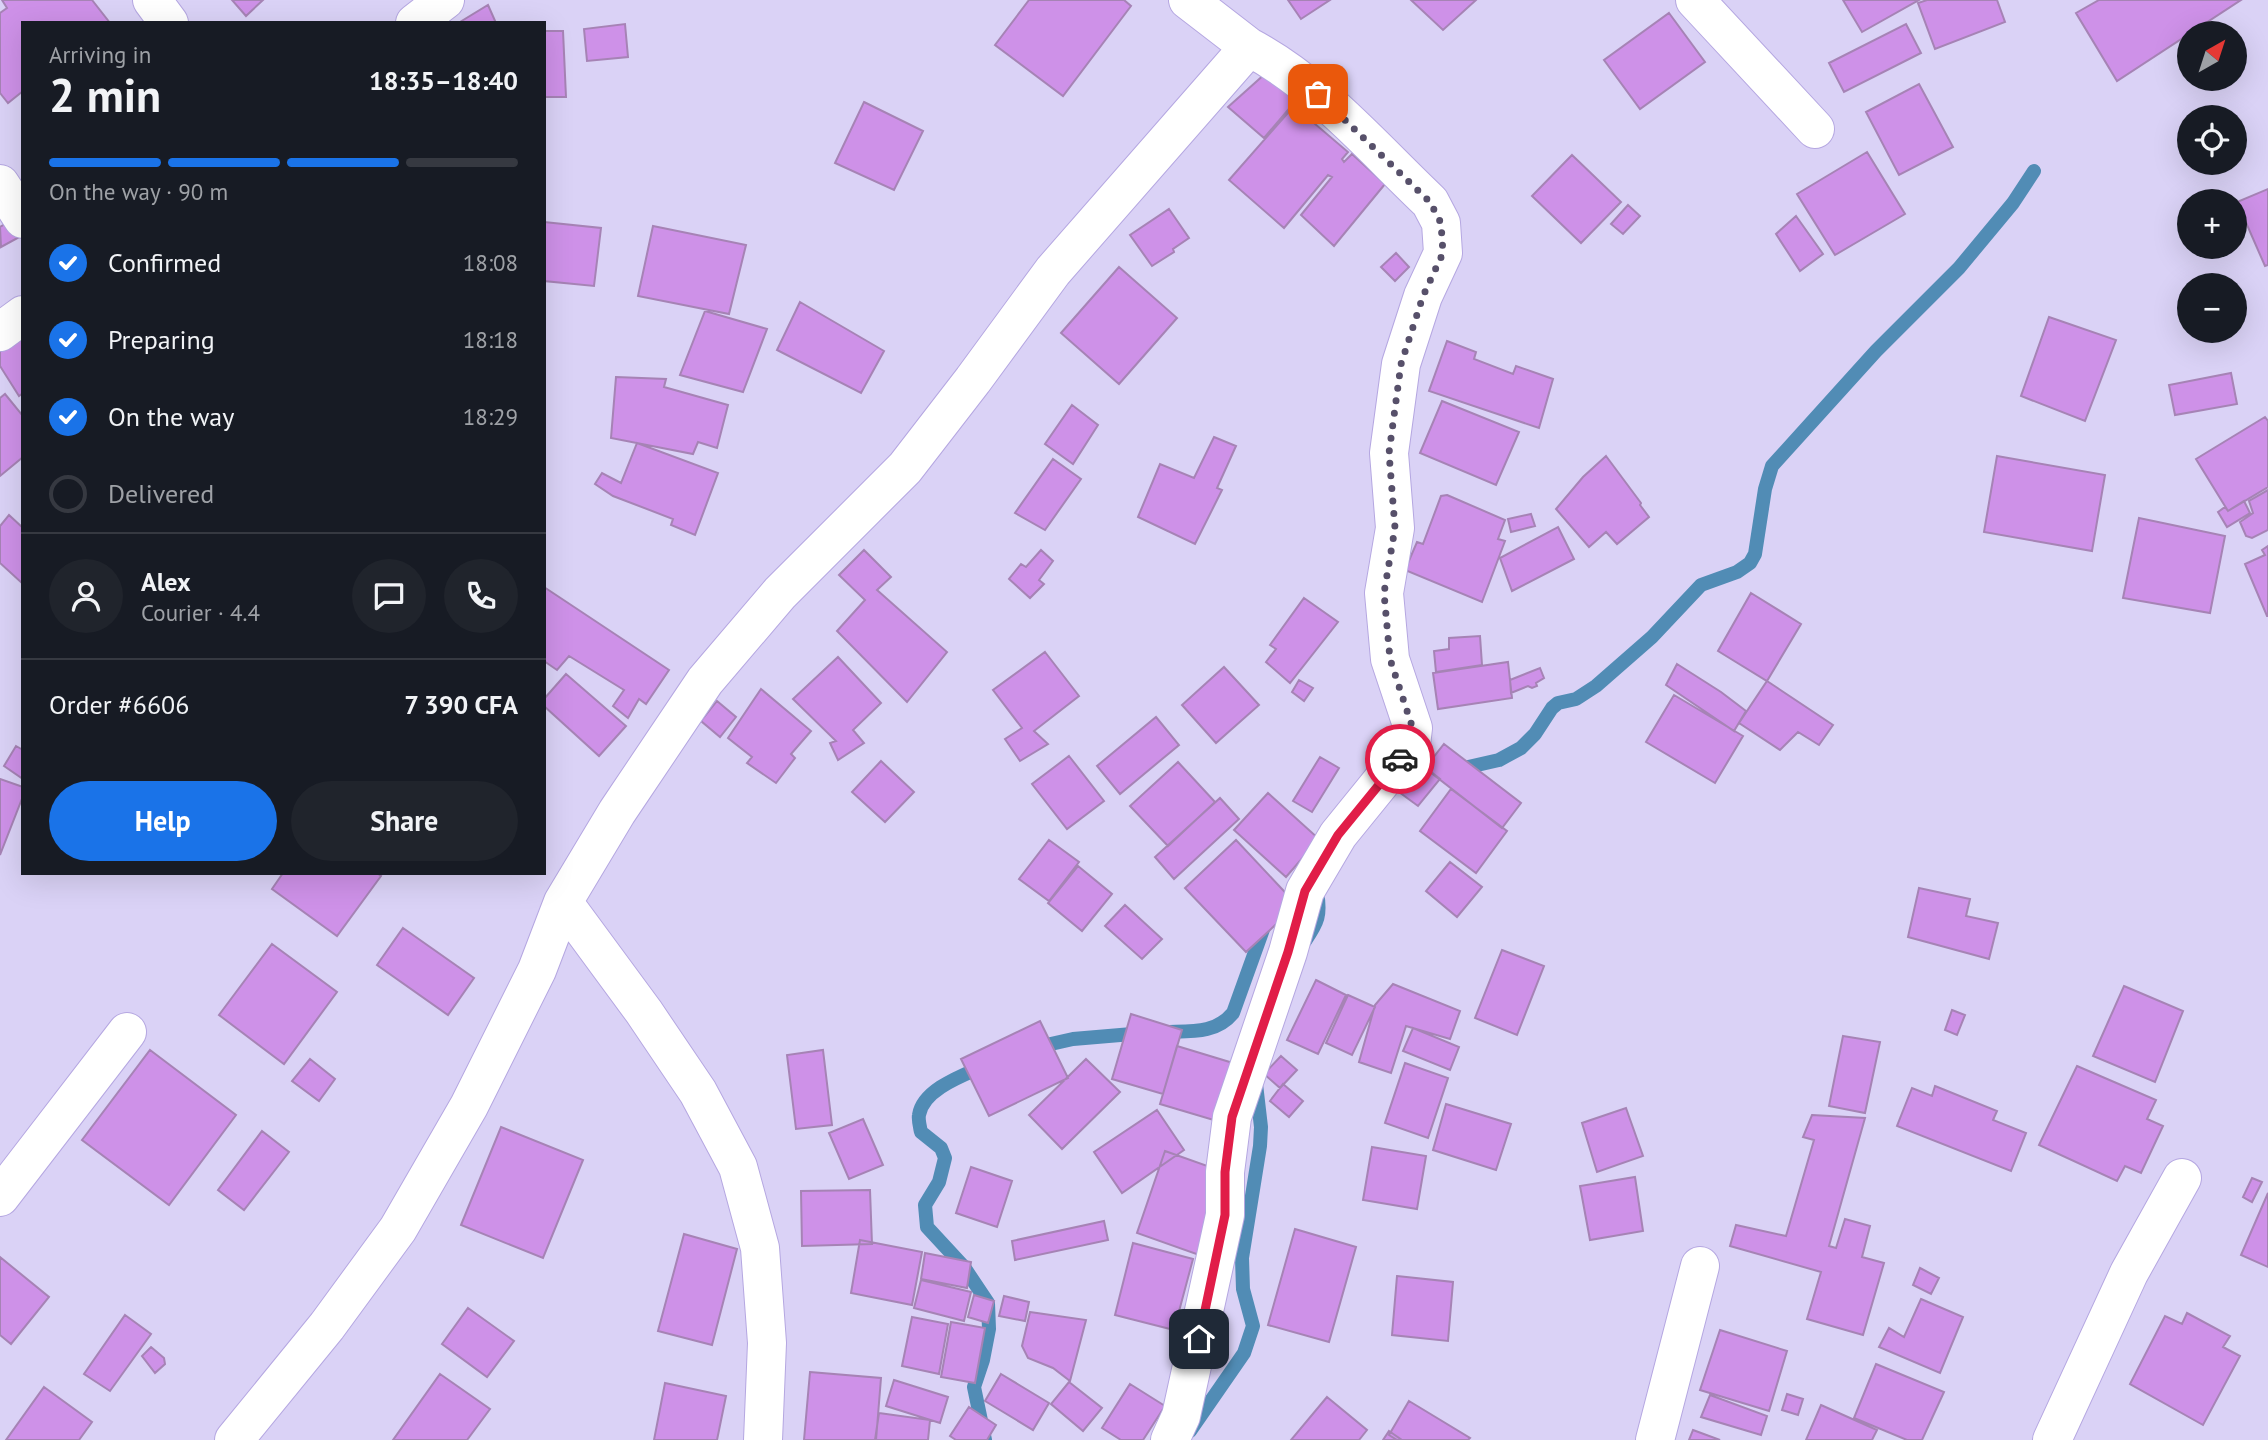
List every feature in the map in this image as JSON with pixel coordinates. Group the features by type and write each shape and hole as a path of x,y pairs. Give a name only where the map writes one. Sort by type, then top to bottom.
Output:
{"street":[{"path":"152,0 168,21"},
{"path":"418,21 445,0"},
{"path":"1170,1440 1181,1416 1225,1215 1225,1172 1232,1117 1288,952 1305,891 1338,835 1411,745 1413,729 1390,659 1384,593 1395,528 1389,453 1401,364 1423,296 1443,253 1441,223 1430,202 1318,94 1279,64 1249,47 1188,0"},
{"path":"1695,0 1815,130"},
{"path":"234,1440 327,1326 398,1229 475,1094 537,970 563,902 617,812 705,681 780,593 905,468 1053,271 1249,47"},
{"path":"0,184 21,216"},
{"path":"0,332 21,316"},
{"path":"563,902 644,1012 698,1092 738,1167 760,1248 767,1343 763,1440"},
{"path":"0,1197 127,1032"},
{"path":"2052,1440 2129,1273 2182,1178"},
{"path":"1655,1440 1700,1266"}],"building":[{"path":"2,0 92,0 108,21 21,21 21,93 8,103 0,93 0,13 7,8"},
{"path":"232,0 263,0 246,16"},
{"path":"1029,0 1124,0 1131,6 1063,96 995,45"},
{"path":"1288,0 1330,0 1301,19"},
{"path":"1411,0 1476,0 1443,30"},
{"path":"1843,0 1919,0 1862,32"},
{"path":"1927,0 1997,0 2005,22 1935,49 1918,3"},
{"path":"2099,0 2241,0 2209,21 2177,21 2177,42 2117,81 2076,13"},
{"path":"488,5 495,21 462,21"},
{"path":"1669,13 1705,62 1640,109 1604,60"},
{"path":"625,24 628,57 587,61 584,29"},
{"path":"1906,24 1921,53 1844,92 1829,63"},
{"path":"546,31 563,31 566,97 546,97"},
{"path":"1266,73 1305,90 1264,138 1228,107"},
{"path":"1919,84 1953,147 1899,175 1866,112"},
{"path":"864,102 923,131 894,190 835,163"},
{"path":"1294,106 1348,152 1342,159 1344,162 1352,154 1385,184 1334,246 1301,215 1332,177 1328,175 1284,228 1229,180"},
{"path":"1867,152 1905,214 1835,255 1797,194"},
{"path":"1572,155 1621,202 1581,243 1532,196"},
{"path":"2268,189 2268,265 2265,266 2247,225 2247,198"},
{"path":"1628,205 1640,216 1623,234 1611,224"},
{"path":"1169,209 1189,238 1173,249 1174,252 1152,266 1130,235"},
{"path":"1796,216 1823,254 1800,271 1776,234"},
{"path":"16,218 21,236 1,247 0,227"},
{"path":"546,222 601,228 594,286 546,281"},
{"path":"653,226 746,245 729,314 638,296"},
{"path":"1396,253 1409,267 1395,281 1381,267"},
{"path":"1119,267 1177,318 1119,384 1061,333"},
{"path":"800,302 884,351 861,393 777,350"},
{"path":"705,311 767,329 743,392 680,375"},
{"path":"2049,317 2116,340 2085,421 2021,396"},
{"path":"21,336 19,396 0,366 0,349"},
{"path":"1447,341 1476,352 1474,359 1513,374 1516,366 1553,379 1539,428 1429,391"},
{"path":"2231,373 2237,404 2175,415 2169,385"},
{"path":"616,377 666,379 664,387 728,405 717,448 698,442 693,454 611,438"},
{"path":"5,394 21,414 21,459 0,476 0,398"},
{"path":"1442,401 1519,432 1496,485 1420,453"},
{"path":"1072,405 1098,425 1073,464 1045,444"},
{"path":"2265,417 2268,421 2268,487 2228,511 2196,459"},
{"path":"1214,437 1236,446 1217,488 1222,490 1195,544 1138,517 1160,464 1194,478"},
{"path":"637,443 718,473 695,535 671,525 673,519 613,496 595,484 602,473 621,483"},
{"path":"1606,456 1649,517 1617,544 1606,532 1589,547 1556,509 1583,477"},
{"path":"1997,456 2105,475 2092,551 1984,532"},
{"path":"1053,459 1081,479 1045,530 1015,513"},
{"path":"2268,490 2268,530 2252,538 2246,536 2240,522 2253,513 2249,501"},
{"path":"1447,495 1505,520 1498,539 1505,541 1482,602 1405,570 1417,542 1423,544 1441,496"},
{"path":"2244,501 2250,513 2227,527 2218,512 2225,507 2228,511"},
{"path":"1531,514 1535,526 1511,532 1508,519"},
{"path":"9,515 21,526 21,582 0,563 0,526"},
{"path":"2139,518 2225,536 2210,613 2123,598"},
{"path":"1558,527 1574,559 1512,591 1500,558"},
{"path":"2268,546 2267,616 2245,564 2265,555 2262,550"},
{"path":"864,550 891,577 877,590 947,652 907,702 837,631 865,600 839,575"},
{"path":"1041,550 1053,561 1039,580 1044,584 1030,598 1009,579 1021,564 1026,567"},
{"path":"546,588 669,670 646,704 639,699 628,718 613,706 624,690 569,656 557,670 546,662"},
{"path":"1751,593 1801,624 1767,681 1718,651"},
{"path":"1304,598 1338,622 1290,683 1266,662 1276,649 1270,645"},
{"path":"1480,636 1482,665 1436,672 1434,651 1449,649 1449,638"},
{"path":"1045,652 1079,696 1034,731 1048,744 1020,761 1005,739 1022,728 993,690"},
{"path":"838,657 881,703 853,730 864,743 838,760 830,743 836,741 793,699"},
{"path":"1508,662 1512,698 1438,709 1433,673"},
{"path":"1677,664 1746,711 1734,731 1666,685"},
{"path":"1224,667 1259,705 1216,743 1182,705"},
{"path":"1540,668 1544,678 1536,683 1537,686 1528,686 1511,693 1510,680"},
{"path":"566,674 626,726 599,756 546,708 546,697"},
{"path":"1299,680 1313,688 1304,701 1292,692"},
{"path":"1767,681 1833,725 1819,745 1798,732 1780,750 1739,723"},
{"path":"761,689 811,731 791,754 795,758 776,783 747,763 752,757 728,738"},
{"path":"1674,695 1743,736 1715,783 1646,742"},
{"path":"717,701 736,717 720,737 701,721"},
{"path":"1156,717 1179,745 1120,794 1097,766"},
{"path":"1444,744 1521,803 1502,828 1425,768"},
{"path":"16,746 21,749 21,778 4,766"},
{"path":"1069,756 1104,801 1067,829 1032,784"},
{"path":"1320,757 1339,768 1312,812 1293,801"},
{"path":"881,761 914,792 885,822 852,792"},
{"path":"1178,762 1215,802 1168,846 1130,806"},
{"path":"1421,764 1440,779 1418,806 1399,792"},
{"path":"0,779 21,786 21,801 0,855"},
{"path":"1451,789 1507,831 1476,873 1420,831"},
{"path":"1268,793 1319,839 1286,877 1234,830"},
{"path":"1220,798 1239,819 1174,879 1155,857"},
{"path":"1049,840 1079,862 1049,901 1019,879"},
{"path":"1236,840 1297,905 1246,952 1185,888"},
{"path":"1450,862 1482,887 1457,917 1426,891"},
{"path":"1078,866 1112,894 1082,931 1048,903"},
{"path":"282,875 381,876 337,936 272,889"},
{"path":"1919,888 1970,899 1966,916 1998,923 1989,959 1908,937"},
{"path":"1125,905 1162,939 1142,959 1105,926"},
{"path":"403,928 474,978 448,1015 377,965"},
{"path":"272,944 337,992 284,1064 219,1015"},
{"path":"1502,950 1544,966 1517,1035 1475,1018"},
{"path":"1316,980 1346,995 1318,1054 1287,1040"},
{"path":"1393,984 1460,1011 1450,1039 1406,1026 1391,1073 1359,1062 1375,1005"},
{"path":"2124,986 2183,1011 2155,1082 2093,1056"},
{"path":"1348,995 1375,1007 1352,1055 1326,1043"},
{"path":"1952,1010 1965,1015 1957,1035 1945,1030"},
{"path":"1131,1014 1182,1030 1163,1094 1112,1079"},
{"path":"1040,1021 1068,1078 989,1116 961,1059"},
{"path":"1413,1028 1459,1047 1450,1070 1403,1051"},
{"path":"1843,1036 1880,1042 1865,1113 1829,1106"},
{"path":"1177,1046 1233,1063 1217,1121 1160,1104"},
{"path":"150,1050 236,1115 169,1205 82,1140"},
{"path":"823,1050 832,1125 796,1129 787,1055"},
{"path":"1281,1056 1297,1070 1280,1088 1264,1074"},
{"path":"310,1059 335,1079 319,1101 292,1081"},
{"path":"1086,1059 1120,1092 1062,1149 1029,1115"},
{"path":"1405,1063 1448,1078 1428,1138 1385,1123"},
{"path":"2077,1066 2156,1100 2147,1119 2163,1126 2141,1173 2125,1166 2117,1181 2039,1145"},
{"path":"1283,1084 1303,1101 1289,1117 1270,1101"},
{"path":"1935,1086 1997,1111 1993,1120 2026,1133 2011,1171 1897,1126 1912,1088 1932,1096"},
{"path":"1446,1104 1511,1124 1496,1170 1433,1150"},
{"path":"1626,1108 1643,1156 1597,1172 1582,1123"},
{"path":"1157,1110 1184,1150 1122,1193 1094,1152"},
{"path":"1812,1115 1865,1118 1829,1246 1836,1248 1845,1219 1870,1226 1862,1257 1884,1263 1863,1335 1807,1319 1821,1272 1730,1246 1736,1225 1786,1236 1814,1140 1803,1137"},
{"path":"863,1119 883,1165 849,1179 829,1133"},
{"path":"501,1127 583,1160 543,1258 461,1225"},
{"path":"262,1131 289,1152 244,1210 218,1190"},
{"path":"1372,1147 1426,1156 1417,1209 1363,1200"},
{"path":"1165,1151 1230,1174 1202,1256 1137,1233"},
{"path":"971,1167 1012,1181 997,1227 956,1213"},
{"path":"1635,1177 1643,1231 1590,1240 1580,1186"},
{"path":"2252,1178 2262,1182 2252,1202 2243,1197"},
{"path":"870,1190 872,1244 802,1246 801,1191"},
{"path":"2268,1193 2268,1267 2241,1255"},
{"path":"1104,1221 1108,1240 1015,1260 1012,1241"},
{"path":"1295,1229 1356,1247 1329,1342 1268,1325"},
{"path":"684,1234 737,1249 712,1345 658,1331"},
{"path":"860,1240 922,1252 912,1305 851,1293"},
{"path":"1133,1243 1193,1259 1174,1330 1115,1315"},
{"path":"925,1253 971,1262 967,1288 921,1279"},
{"path":"0,1257 49,1297 11,1344 0,1335"},
{"path":"1920,1268 1939,1278 1931,1294 1913,1285"},
{"path":"1397,1276 1453,1282 1448,1341 1392,1335"},
{"path":"921,1280 971,1292 964,1321 914,1308"},
{"path":"974,1295 994,1301 988,1323 968,1317"},
{"path":"1004,1296 1029,1302 1025,1321 999,1316"},
{"path":"1921,1299 1963,1317 1940,1373 1879,1347 1889,1328 1904,1337"},
{"path":"468,1308 514,1341 487,1377 442,1344"},
{"path":"1030,1312 1086,1320 1070,1381 1053,1368 1028,1358 1022,1346"},
{"path":"2187,1313 2230,1336 2223,1347 2240,1356 2203,1425 2130,1384 2165,1316 2182,1324"},
{"path":"125,1315 151,1334 110,1391 84,1374"},
{"path":"912,1317 948,1324 939,1374 902,1366"},
{"path":"951,1322 985,1328 975,1383 941,1377"},
{"path":"1720,1330 1787,1351 1769,1411 1700,1390"},
{"path":"151,1347 164,1358 165,1364 155,1373 142,1356"},
{"path":"1876,1364 1944,1392 1922,1440 1907,1440 1854,1418"},
{"path":"810,1372 881,1378 876,1440 804,1440"},
{"path":"440,1374 490,1409 467,1440 393,1440"},
{"path":"1001,1374 1049,1403 1033,1430 985,1401"},
{"path":"894,1380 948,1397 940,1423 886,1406"},
{"path":"1069,1382 1102,1408 1083,1431 1051,1404"},
{"path":"665,1383 726,1396 717,1440 654,1440"},
{"path":"1130,1384 1165,1406 1143,1440 1121,1440 1102,1428"},
{"path":"44,1387 92,1422 79,1440 6,1440"},
{"path":"1787,1394 1803,1399 1798,1415 1782,1410"},
{"path":"1710,1395 1767,1416 1761,1435 1701,1417"},
{"path":"1327,1397 1367,1430 1359,1440 1291,1440"},
{"path":"1409,1401 1470,1438 1397,1440 1389,1435"},
{"path":"1821,1405 1877,1430 1872,1440 1806,1440"},
{"path":"969,1407 996,1425 987,1440 956,1440 950,1436"},
{"path":"879,1413 930,1420 928,1440 875,1440"},
{"path":"1693,1430 1720,1440 1689,1440"},
{"path":"1389,1431 1402,1440 1383,1440"}],"waterway":[{"path":"1455,770 1499,760 1521,748 1535,734 1552,708 1558,703 1576,699 1596,686 1652,637 1701,585 1737,572 1750,563 1755,554 1765,489 1772,466 1876,351 1959,268 2013,203 2034,171"},
{"path":"1305,941 1317,918 1317,892"},
{"path":"1165,1032 1211,1028 1233,1013 1265,924"},
{"path":"1033,1048 1073,1039 1144,1033"},
{"path":"984,1066 936,1090 922,1106 919,1119 921,1132 941,1148 945,1158 939,1182 925,1205 927,1227 964,1267 988,1303 989,1329 974,1387 985,1440"},
{"path":"1190,1431 1244,1353 1253,1326 1243,1289 1242,1258 1260,1146 1261,1127 1256,1084"}],"way so far":[{"path":"1318,94 1430,202 1441,223 1443,253 1423,296 1401,364 1389,453 1395,528 1384,593 1390,659 1413,729 1411,745 1400,759"}],"route":[{"path":"1199,1339 1225,1215 1225,1172 1232,1117 1288,952 1305,891 1338,835 1400,759"}]}
